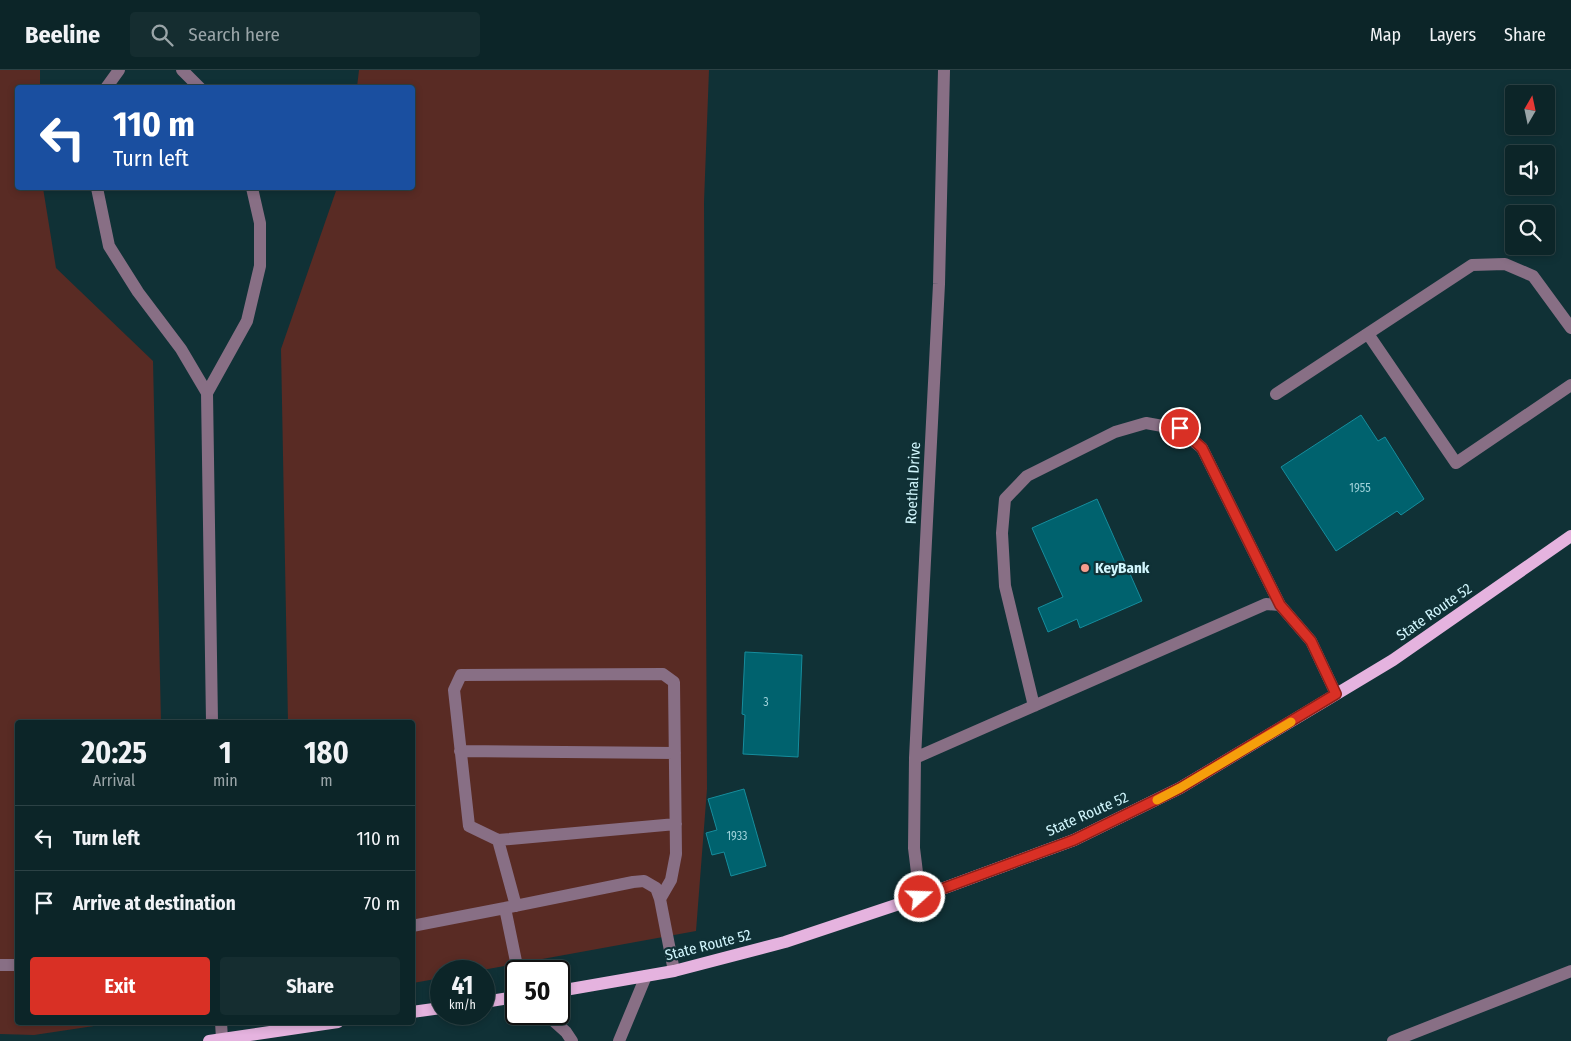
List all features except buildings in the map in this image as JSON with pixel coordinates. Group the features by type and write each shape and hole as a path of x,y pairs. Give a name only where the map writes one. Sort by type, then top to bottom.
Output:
{"main road":[{"name":"State Route 52","path":"570,989 674,971 785,942 920,897 1074,840 1180,788 1393,660 1571,536"},
{"path":"415,1012 430,1010"},
{"path":"209,1041 318,1025"}],"street":[{"path":"108,85 119,70"},
{"path":"182,70 197,85"},
{"name":"Roethal Drive","path":"920,897 914,848 915,758 939,284 944,70"},
{"path":"96,190 109,246 138,292 181,349 207,393 212,720"},
{"path":"207,393 247,321 260,266 260,223 252,190"},
{"path":"1276,394 1472,265 1505,264 1533,276 1571,328"},
{"path":"1368,334 1456,463 1571,385"},
{"path":"1034,706 1005,586 1002,533 1005,498 1027,476 1115,432 1146,423 1180,428 1202,448 1280,605 1311,641 1336,694"},
{"path":"915,758 1266,604 1280,605"},
{"path":"660,899 672,880 676,854 676,824 674,682 663,674 461,675 454,690 469,826 498,840 676,824"},
{"path":"460,751 675,753"},
{"path":"498,840 511,907 517,960"},
{"path":"415,925 644,881 656,888 660,899 674,971"},
{"path":"0,965 15,965"},
{"path":"1393,1041 1571,971"},
{"path":"619,1041 646,976"},
{"path":"221,1025 222,1039"},
{"path":"558,1025 572,1041"}],"shaded area":[{"path":"0,70 40,70 40,85 15,85 15,190 43,190 56,268 153,361 161,720 15,720 15,1025 101,1025 34,1035 0,1034"},
{"path":"359,70 709,70 704,202 707,789 696,931 537,960 505,960 505,966 495,968 495,960 430,960 430,980 415,983 415,720 288,720 281,349 336,190 415,190 415,85 357,85"}],"slow traffic":[{"path":"1157,800 1291,722"}],"place":[{"name":"KeyBank","path":"1085,568"}],"route":[{"path":"920,897 1074,840 1180,788 1336,694 1311,641 1280,605 1202,448 1180,428"}]}
